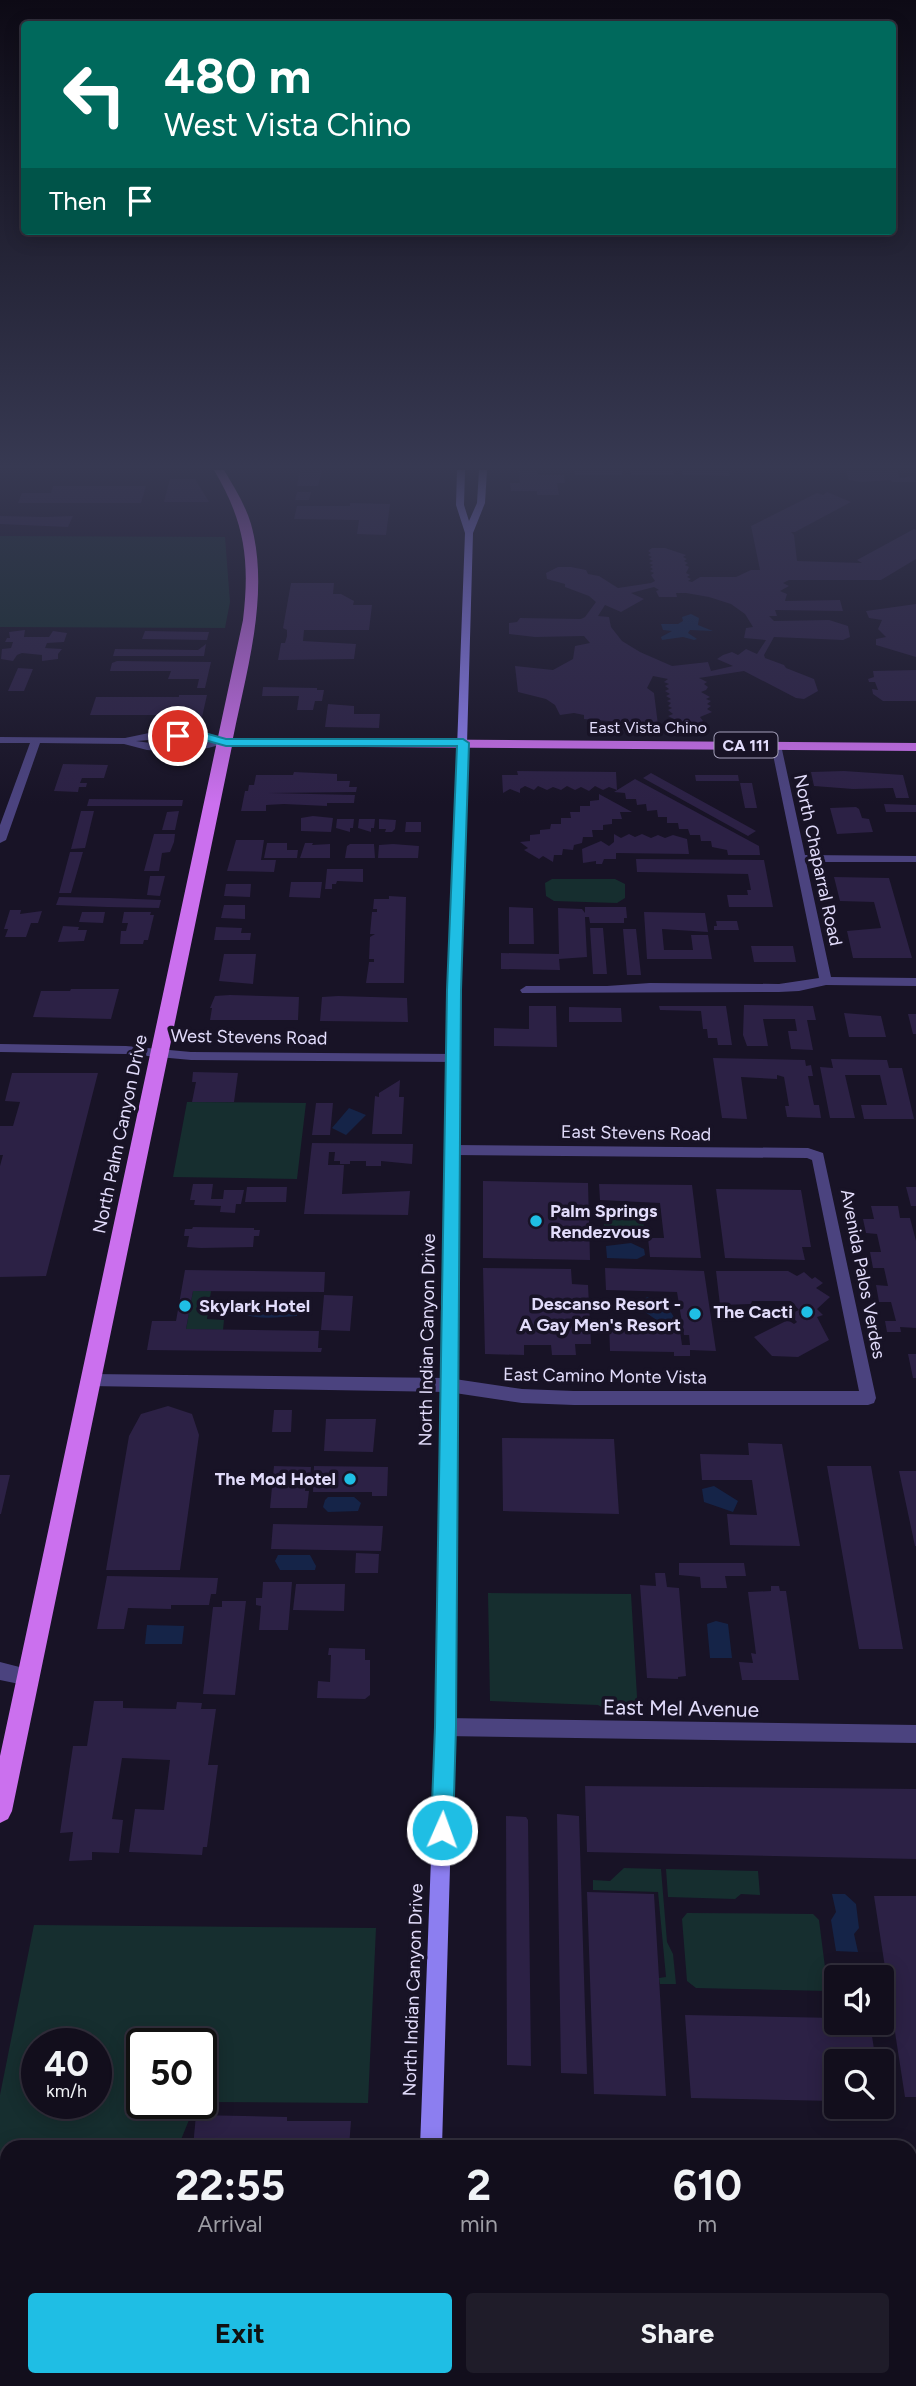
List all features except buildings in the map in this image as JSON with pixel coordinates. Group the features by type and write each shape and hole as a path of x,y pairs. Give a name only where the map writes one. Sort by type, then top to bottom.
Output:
{"main road":[{"name":"North Palm Canyon Drive","path":"0,1811 158,1053 226,742 254,601 255,581"},
{"name":"North Indian Canyon Drive","path":"431,2140 445,1727 454,976 468,581"},
{"name":"CA 111","path":"226,742 463,743"},
{"name":"East Vista Chino","path":"463,743 916,747"}],"street":[{"path":"0,740 125,741 140,747 198,748 226,742"},
{"path":"0,840 36,741"},
{"name":"North Chaparral Road","path":"776,745 826,981"},
{"path":"800,858 916,859"},
{"path":"526,990 607,990 650,986 779,988 826,981 916,982"},
{"name":"West Stevens Road","path":"0,1048 127,1050 191,1056 455,1058"},
{"name":"East Stevens Road","path":"454,1150 808,1153 818,1157"},
{"name":"Avenida Palos Verdes","path":"818,1157 868,1398"},
{"name":"East Camino Monte Vista","path":"89,1380 448,1385 522,1396 575,1398 868,1398"},
{"path":"0,1671 29,1677"},
{"name":"East Mel Avenue","path":"445,1727 916,1734"}],"green space":[{"path":"0,581 228,581 230,602 225,628 0,627"},
{"path":"552,879 615,879 625,884 625,898 617,903 554,901 546,896 545,883"},
{"path":"187,1102 306,1103 297,1179 173,1177"},
{"path":"603,1212 643,1212 644,1227 604,1226"},
{"path":"193,1291 211,1291 207,1319 224,1320 223,1330 186,1329"},
{"path":"488,1593 631,1594 638,1714 605,1709 598,1705 490,1701"},
{"path":"624,1868 661,1869 667,1942 673,1954 676,1984 660,1984 659,1978 666,1977 658,1892 593,1890 593,1880 610,1881"},
{"path":"666,1869 758,1871 760,1895 741,1894 735,1899 668,1897"},
{"path":"687,1913 813,1914 819,1920 825,1965 824,1991 696,1988 687,1981 682,1919"},
{"path":"34,1925 376,1928 368,2103 217,2102 217,2028 126,2028 126,2119 189,2119 181,2140 0,2140 0,2095"}],"water":[{"path":"691,614 699,618 698,625 713,631 690,630 688,633 697,639 694,640 683,637 662,640 661,637 672,631 663,630 661,624 678,624 683,621 682,617"},
{"path":"349,1108 366,1115 346,1135 332,1128"},
{"path":"631,1243 644,1249 645,1255 637,1259 607,1258 606,1246"},
{"path":"647,1297 666,1305 676,1320 665,1326 638,1307"},
{"path":"254,1304 297,1307 297,1316 265,1318 246,1315 248,1307"},
{"path":"714,1486 738,1501 733,1512 704,1502 702,1489"},
{"path":"328,1497 354,1497 361,1503 358,1511 328,1512 323,1507"},
{"path":"278,1555 310,1555 316,1566 315,1570 280,1570 275,1561"},
{"path":"716,1621 728,1624 732,1658 710,1658 707,1624"},
{"path":"147,1625 184,1626 182,1644 145,1644"},
{"path":"832,1894 845,1894 856,1904 859,1928 854,1934 858,1952 836,1951 831,1920 836,1912"}],"place":[{"name":"Palm Springs Rendezvous","path":"536,1221"},
{"name":"Skylark Hotel","path":"185,1306"},
{"name":"The Cacti","path":"807,1312"},
{"name":"Descanso Resort - A Gay Men's Resort","path":"695,1314"},
{"name":"The Mod Hotel","path":"350,1479"}],"route":[{"path":"178,736 201,736 226,742 463,743 454,990 454,1150 442,1830"}]}
